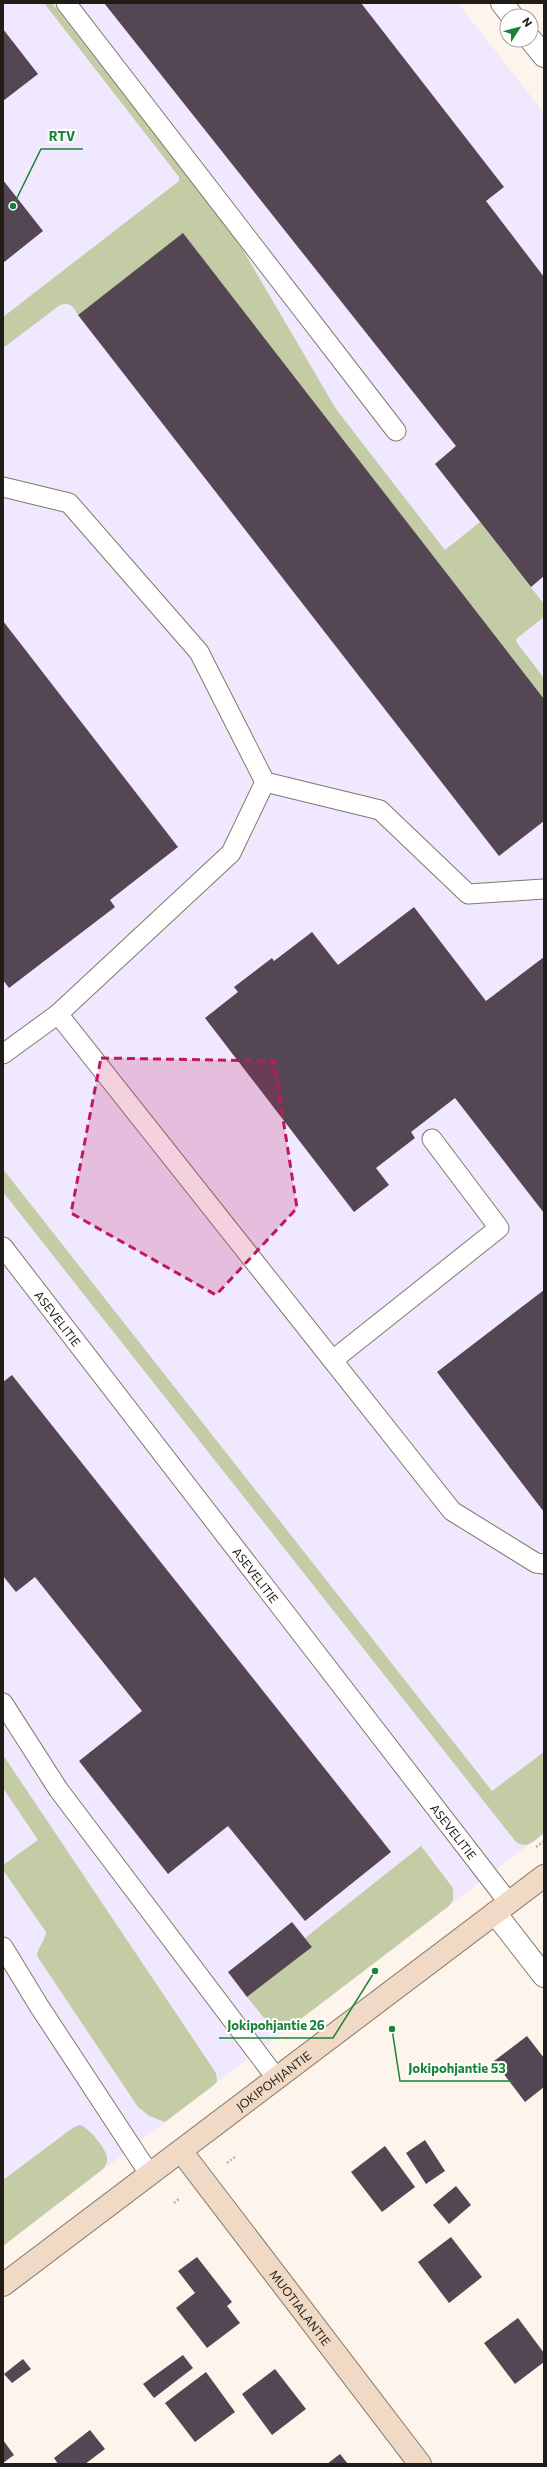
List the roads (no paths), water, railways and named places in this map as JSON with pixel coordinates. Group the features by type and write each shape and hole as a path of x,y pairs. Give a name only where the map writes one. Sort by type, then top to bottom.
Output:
{"main road":[{"name":"JOKIPOHJANTIE","path":"3,2285 544,1876"},
{"name":"MUOTIALANTIE","path":"181,2151 420,2464"}],"street":[{"path":"538,48 544,56"},
{"name":"ASEVELITIE","path":"502,1908 544,1976"}],"lane":[{"path":"66,3 396,431"},
{"path":"3,487 69,504 199,652 265,782 380,810 468,894 544,889"},
{"path":"3,1054 58,1014 231,853 265,782"},
{"path":"58,1014 452,1511 536,1563 544,1564"},
{"path":"332,1360 499,1228 432,1138"},
{"name":"ASEVELITIE","path":"3,1247 502,1908"},
{"path":"3,1703 58,1789 277,2079"},
{"path":"3,1947 39,2006 150,2175"}],"place":[{"name":"RTV","path":"13,206"},
{"name":"Jokipohjantie 26","path":"375,1971"},
{"name":"Jokipohjantie 53","path":"392,2029"}]}
